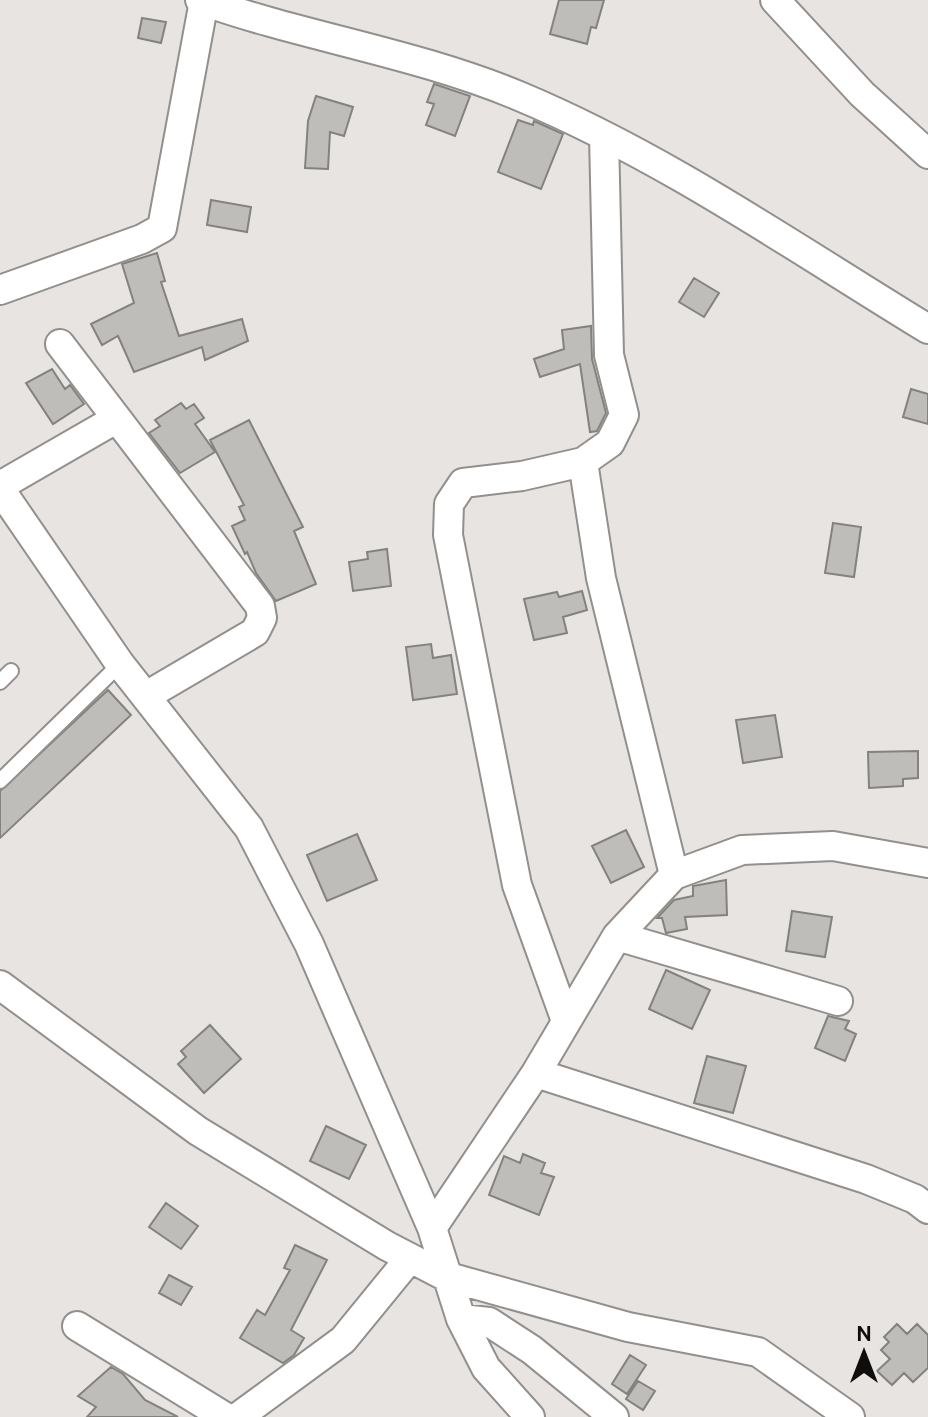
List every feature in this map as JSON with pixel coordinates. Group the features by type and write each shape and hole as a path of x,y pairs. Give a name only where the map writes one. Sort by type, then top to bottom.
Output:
{"street":[{"path":"775,0 862,94 928,154"},
{"path":"0,290 142,239 162,228 217,3 516,95 604,136 928,329"},
{"path":"566,1021 517,885 448,535 449,504 463,483 522,476 583,462 610,443 624,415 609,355 604,136"},
{"path":"60,344 260,606 262,618 255,632 146,696"},
{"path":"116,419 0,488 120,664 249,828 309,944 432,1228 461,1319 486,1368 530,1417"},
{"path":"583,462 601,578 674,875"},
{"path":"432,1228 536,1073 617,936 674,875 742,850 833,846 928,863"},
{"path":"617,936 838,1001"},
{"path":"0,985 198,1131 445,1276 628,1327 758,1352 850,1417"},
{"path":"536,1073 866,1179 915,1199 928,1209"},
{"path":"238,1417 343,1340 410,1258"},
{"path":"461,1319 489,1322 532,1350 614,1417"},
{"path":"77,1326 225,1417"}],"lane":[{"path":"0,781 120,664"},
{"path":"0,682 11,671"}],"building":[{"path":"559,0 604,0 596,28 591,27 587,44 550,34"},
{"path":"142,18 166,22 161,43 138,38"},
{"path":"434,84 470,96 455,136 426,125 434,104 427,102"},
{"path":"316,96 353,107 344,136 330,132 328,169 305,168 308,121"},
{"path":"518,120 533,125 534,121 563,134 541,189 498,172"},
{"path":"211,200 251,207 247,232 207,225"},
{"path":"157,253 165,281 161,282 179,336 242,319 248,341 205,360 202,347 134,372 118,336 102,345 91,324 134,303 122,264"},
{"path":"694,278 719,293 704,317 679,302"},
{"path":"591,326 592,359 606,413 597,431 590,432 580,364 540,377 534,359 564,349 562,330"},
{"path":"52,369 65,389 70,385 84,404 53,424 26,383"},
{"path":"911,389 928,394 928,424 903,417"},
{"path":"181,403 186,409 194,404 204,418 195,424 215,452 180,473 149,433 160,426 155,420"},
{"path":"249,420 303,527 294,531 316,584 276,601 256,573 232,526 245,520 239,507 244,505 210,440"},
{"path":"833,523 861,527 854,577 825,573"},
{"path":"387,549 391,586 353,591 349,562 368,559 367,552"},
{"path":"582,591 587,610 563,617 567,633 534,640 524,599 557,592 559,597"},
{"path":"431,644 433,658 451,655 457,694 413,700 406,647"},
{"path":"108,690 131,715 0,838 0,791"},
{"path":"775,715 782,757 743,763 736,720"},
{"path":"918,751 918,778 903,779 903,786 869,788 868,752"},
{"path":"626,830 644,867 611,883 592,846"},
{"path":"357,834 377,880 327,901 307,855"},
{"path":"726,880 727,915 685,917 687,929 666,933 662,918 657,918 674,900 693,896 693,886"},
{"path":"792,911 832,917 825,957 786,951"},
{"path":"666,970 710,990 692,1029 649,1009"},
{"path":"828,1016 849,1021 845,1029 856,1034 845,1061 815,1048"},
{"path":"210,1025 241,1059 204,1093 178,1064 186,1057 181,1051"},
{"path":"707,1056 746,1066 733,1113 694,1103"},
{"path":"326,1126 366,1145 349,1179 310,1161"},
{"path":"523,1154 545,1163 541,1173 554,1177 539,1215 489,1195 504,1156 520,1163"},
{"path":"166,1203 198,1226 181,1249 149,1227"},
{"path":"295,1245 327,1260 291,1330 304,1338 294,1355 283,1363 240,1338 257,1310 265,1315 290,1270 284,1268"},
{"path":"169,1275 192,1287 181,1305 159,1293"},
{"path":"897,1324 907,1334 917,1324 928,1335 928,1368 913,1382 904,1373 892,1385 877,1371 890,1359 881,1350 889,1342 884,1337"},
{"path":"630,1355 646,1365 627,1394 612,1384"},
{"path":"111,1367 123,1374 145,1400 178,1417 87,1417 96,1407 78,1396"},
{"path":"638,1381 655,1391 643,1410 626,1399"}]}
